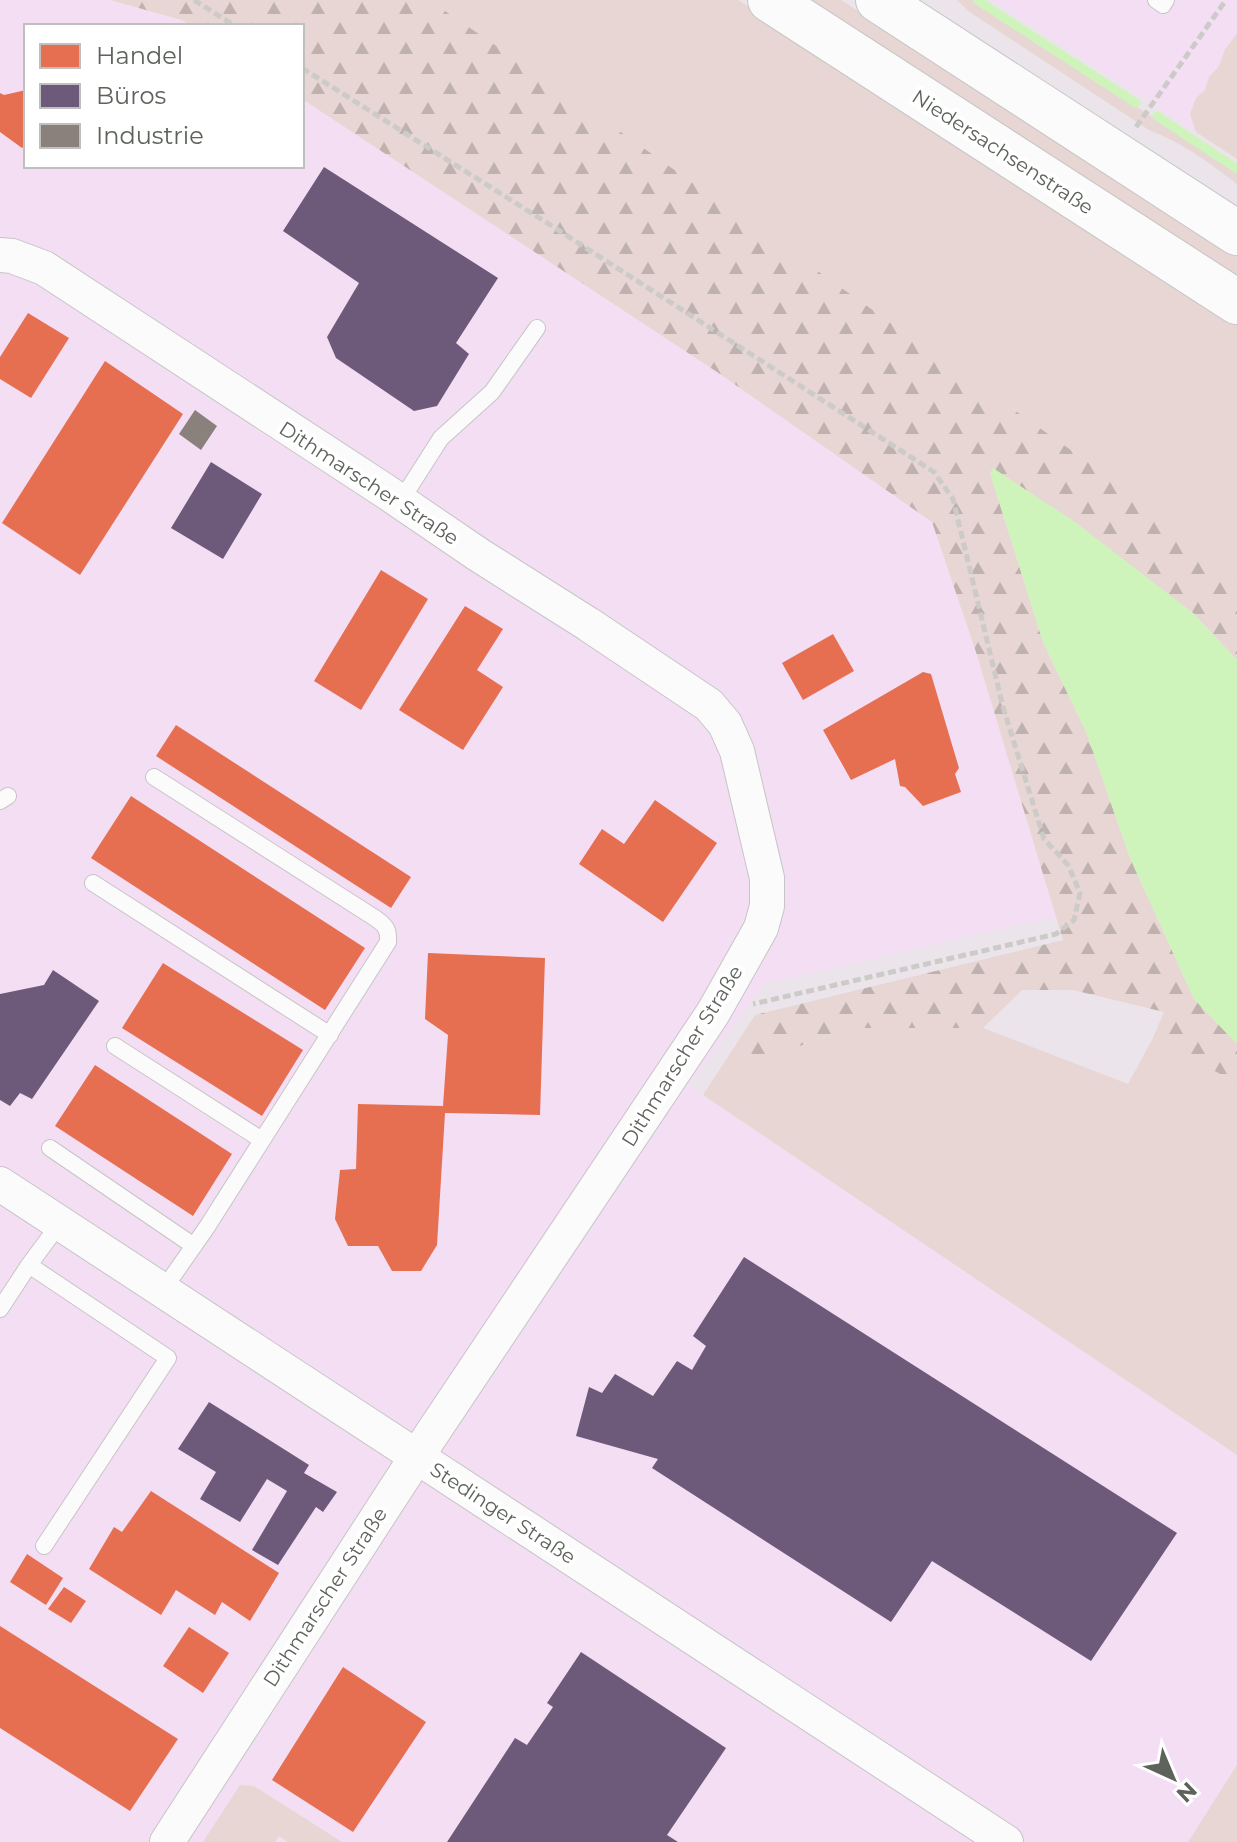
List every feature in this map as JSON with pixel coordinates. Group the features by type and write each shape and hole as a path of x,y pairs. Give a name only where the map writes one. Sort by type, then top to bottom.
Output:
{"main road":[{"name":"Niedersachsenstraße","path":"770,0 1237,302"},
{"path":"878,0 1237,233"}],"street":[{"name":"Dithmarscher Straße","path":"0,255 12,256 44,268 709,705 725,724 737,751 767,878 767,906 761,928 713,1013 417,1456 167,1842"},
{"name":"Stedinger Straße","path":"0,1184 1006,1842"}],"lane":[{"path":"1156,0 1163,5 1166,0"},
{"path":"400,502 441,438 492,392 537,328"},
{"path":"154,777 384,924 389,932 388,942 330,1035 163,1290"},
{"path":"93,883 330,1035"},
{"path":"115,1046 262,1140"},
{"path":"50,1148 194,1246"},
{"path":"0,1309 60,1223"},
{"path":"29,1265 168,1358 44,1546"}],"path":[{"path":"194,0 232,24"},
{"path":"1134,129 1226,0"},
{"path":"304,69 934,472 953,499 1003,707 1044,839 1068,865 1080,893 1074,920 1056,934 713,1013"}],"shaded area":[{"path":"0,0 110,0 188,24 24,24 24,168 304,168 304,100 717,372 932,522 976,652 1057,916 764,984 689,1086 1237,1455 1237,1765 1188,1842 0,1842"},
{"path":"991,0 1237,0 1237,159 1196,132"},
{"path":"993,468 1075,522 1193,613 1237,660 1237,1044 1194,999 1130,858 1087,734 1043,642 990,473"}],"green space":[{"path":"110,0 429,0 1184,530 1237,577 1237,660 1193,613 990,473 1043,642 1087,734 1130,858 1194,999 1237,1044 1237,1083 1153,1038 1164,1012 1073,990 1022,990 983,1028 849,1028 754,1063 735,1046 755,1015 1063,940 976,652 932,522 717,372 304,100 304,24 188,24"},
{"path":"429,0 738,0 1237,324 1237,577 1184,530"},
{"path":"810,0 841,0 1237,257 1237,277"},
{"path":"957,0 975,0 1237,171 1237,184 1195,154 1149,130 968,11"},
{"path":"1237,34 1237,159 1196,132 1190,114 1196,98 1205,90 1225,49"},
{"path":"849,1028 983,1028 1128,1084 1153,1038 1237,1083 1237,1455 703,1095 735,1046 754,1063"},
{"path":"1237,1765 1237,1842 1188,1842"},
{"path":"240,1785 254,1786 342,1842 288,1842 279,1836 275,1842 203,1842"}],"building: Handel":[{"path":"24,90 22,148 0,132 0,93 4,95"},
{"path":"28,313 69,338 31,398 0,379 0,357"},
{"path":"105,361 183,414 80,575 2,523"},
{"path":"381,570 428,599 361,710 314,681"},
{"path":"465,606 503,629 477,670 503,687 463,750 399,710"},
{"path":"833,634 854,671 803,700 782,663"},
{"path":"923,672 931,674 959,768 955,774 961,792 923,806 905,787 900,786 895,759 851,780 823,730"},
{"path":"176,725 411,877 391,908 156,756"},
{"path":"131,796 365,948 325,1010 91,858"},
{"path":"655,800 717,843 663,922 579,864 602,829 624,844"},
{"path":"428,953 545,958 540,1115 445,1113 437,1245 421,1271 392,1271 378,1246 348,1246 335,1219 340,1170 356,1169 358,1104 443,1106 448,1035 425,1019"},
{"path":"163,963 303,1050 262,1116 122,1028"},
{"path":"95,1065 232,1154 193,1216 55,1126"},
{"path":"151,1491 279,1573 250,1621 222,1602 215,1615 176,1590 161,1615 89,1569 114,1527 122,1532"},
{"path":"27,1554 63,1578 46,1605 10,1582"},
{"path":"64,1587 86,1601 71,1623 48,1609"},
{"path":"0,1626 178,1739 130,1811 0,1728"},
{"path":"189,1627 229,1653 203,1693 163,1666"},
{"path":"343,1667 426,1722 353,1832 272,1780"}],"building: Büros":[{"path":"324,167 498,278 456,343 469,354 437,406 414,411 336,358 327,337 359,283 283,231"},
{"path":"211,462 262,494 223,559 171,528"},
{"path":"53,970 99,1001 32,1099 20,1093 10,1106 0,1100 0,994 44,985"},
{"path":"744,1257 1177,1533 1091,1661 932,1561 891,1622 652,1468 658,1459 576,1436 589,1387 602,1393 615,1374 653,1396 677,1361 692,1370 706,1346 693,1336"},
{"path":"209,1402 309,1465 304,1473 337,1492 323,1512 316,1507 278,1565 252,1550 287,1491 267,1479 240,1522 200,1499 216,1472 178,1449"},
{"path":"581,1652 726,1748 667,1835 678,1842 447,1842 515,1738 527,1745 553,1707 547,1703"}],"building: Industrie":[{"path":"195,410 217,426 201,450 179,434"}],"waterway":[{"path":"977,0 1136,103"},
{"path":"1157,116 1237,169"}]}
